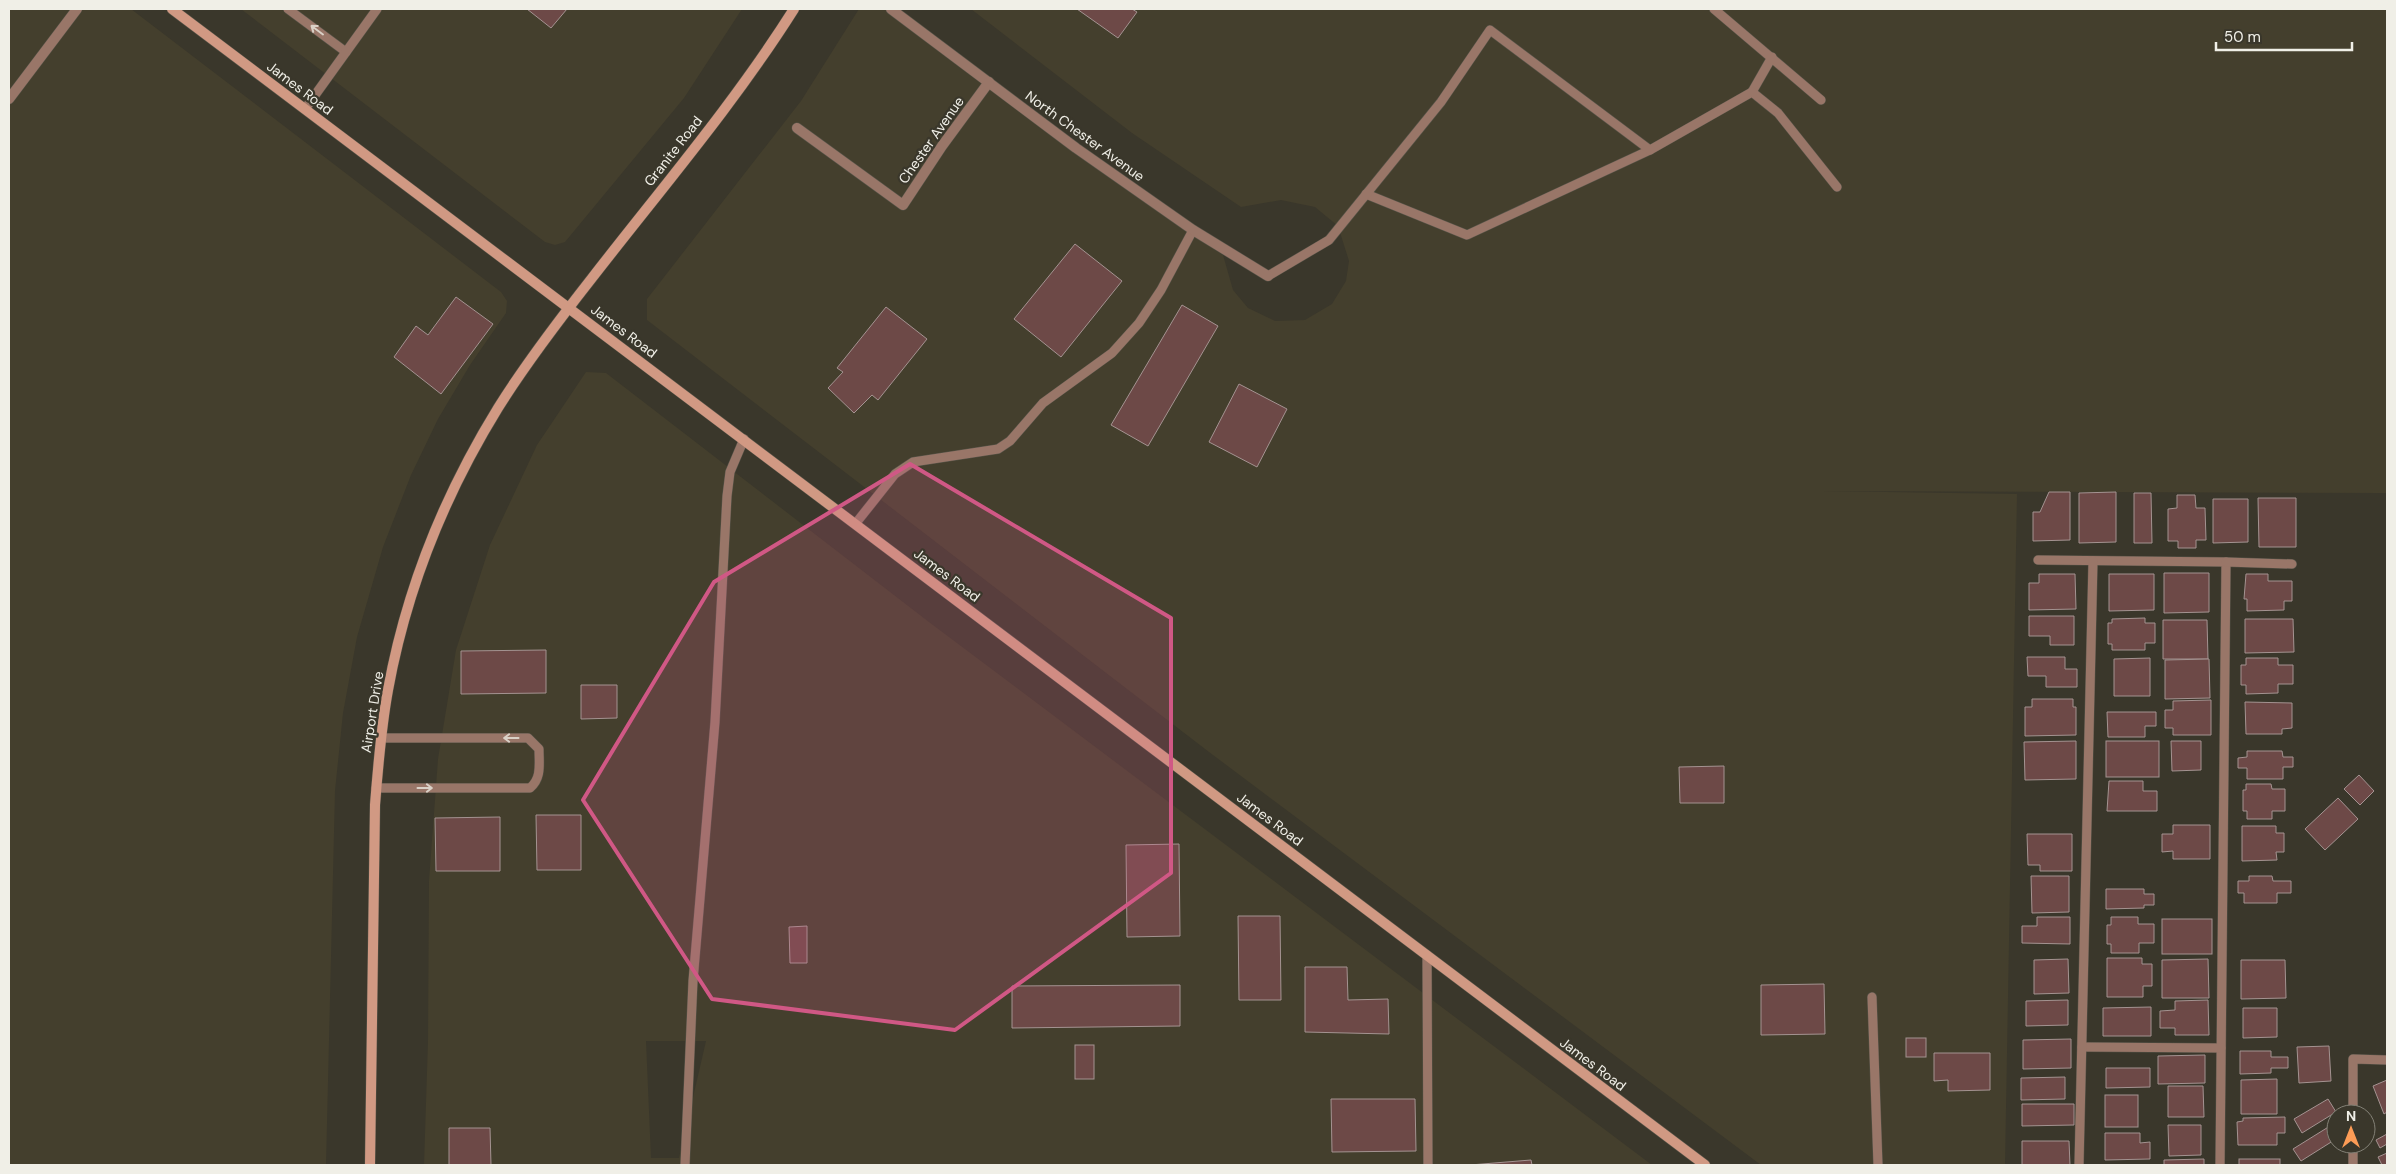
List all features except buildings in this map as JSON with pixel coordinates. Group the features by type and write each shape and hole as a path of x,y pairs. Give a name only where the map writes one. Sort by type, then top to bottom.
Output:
{"main road":[{"name":"James Road","path":"172,9 856,523 1704,1165"},
{"name":"Granite Road","path":"569,307 733,98 794,9"},
{"name":"Airport Drive","path":"370,1165 376,788 388,690 401,633 438,523 469,458 498,408 569,307"}],"street":[{"path":"9,99 77,9"},
{"name":"North Chester Avenue","path":"891,9 1192,230 1268,276"},
{"name":"Chester Avenue","path":"797,128 903,205 942,146 989,82"}],"lane":[{"path":"288,9 346,52"},
{"path":"305,109 377,9"},
{"path":"1714,9 1821,100"},
{"path":"1268,276 1329,240 1441,102 1490,30 1650,150"},
{"path":"1366,194 1467,235 1650,150 1752,92 1772,57"},
{"path":"1752,92 1778,113 1837,187"},
{"path":"856,523 896,474 914,462 998,449 1010,441 1043,403 1112,353 1139,324 1157,296 1192,230"},
{"path":"685,1165 693,981 715,722 727,496 730,472 744,439"},
{"path":"2038,560 2292,564"},
{"path":"2079,1165 2093,561"},
{"path":"2220,1165 2226,562"},
{"path":"376,788 530,788 536,783 539,776 539,749 528,738 381,738"},
{"path":"1427,955 1428,1165"},
{"path":"1872,997 1878,1165"},
{"path":"2082,1047 2221,1048"},
{"path":"2353,1104 2353,1059 2387,1060"}],"highlighted area":[{"path":"910,464 1171,618 1171,873 955,1030 712,999 583,800 714,582"}],"shaded area":[{"path":"9,9 131,9 501,292 507,301 506,313 470,365 438,419 411,475 383,547 357,637 343,713 335,791 326,1165 9,1165"},
{"path":"241,9 742,9 684,98 565,242 555,245 545,242"},
{"path":"859,9 891,9 1103,173 1223,255 1233,290 1248,308 1275,321 1305,320 1332,304 1346,281 1349,261 1338,226 1315,207 1281,200 1241,207 1132,133 971,9 2387,9 2387,493 1821,491 2017,494 2005,1165 1761,1165 1209,752 647,320 647,299 801,101"},
{"path":"586,372 606,373 929,622 1652,1165 424,1165 428,1041 429,881 438,759 456,650 490,545 537,445","holes":["646,1041 706,1041 679,1158 651,1158"]}]}
